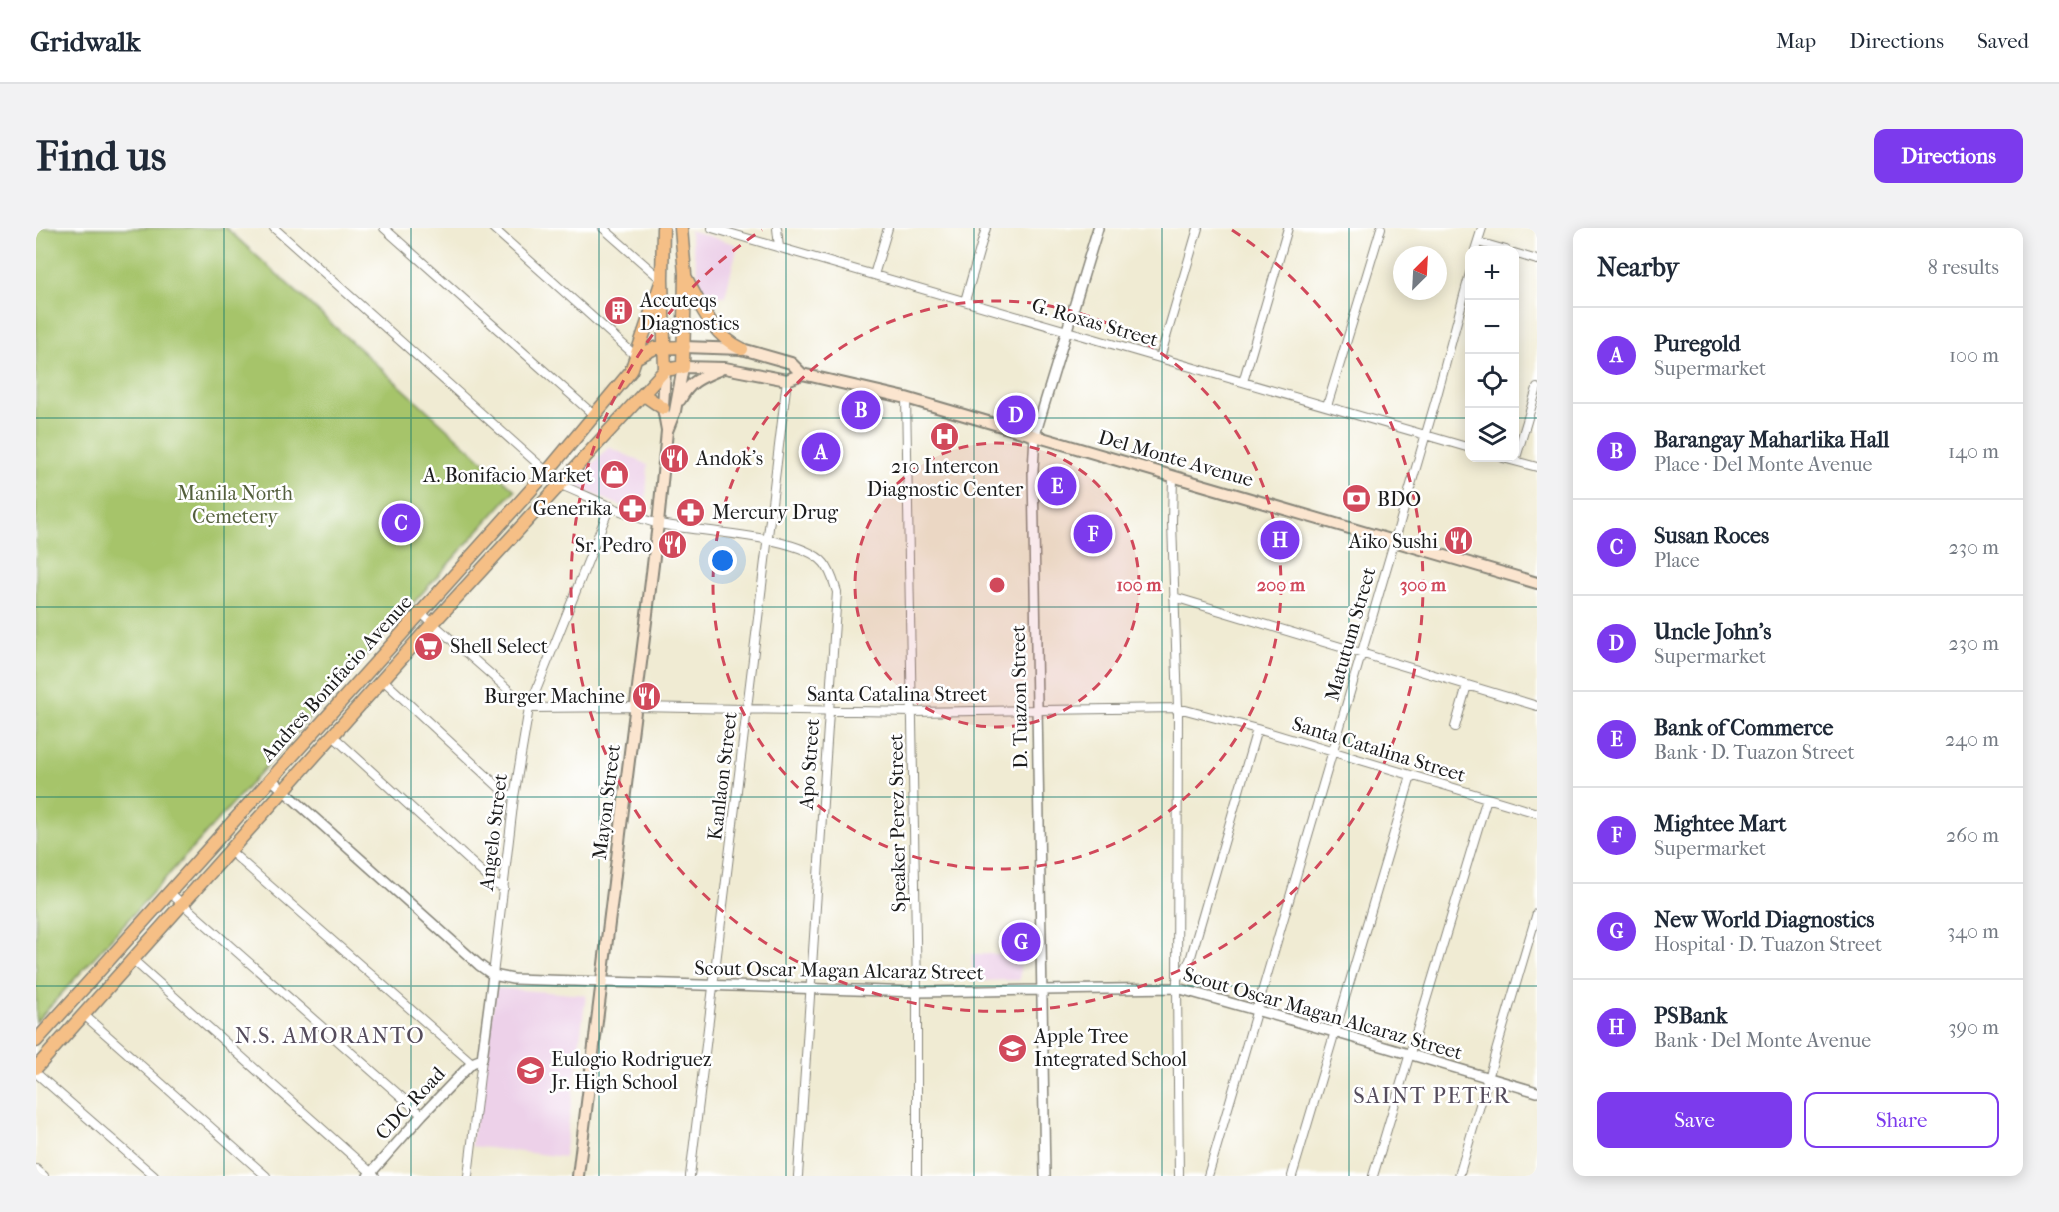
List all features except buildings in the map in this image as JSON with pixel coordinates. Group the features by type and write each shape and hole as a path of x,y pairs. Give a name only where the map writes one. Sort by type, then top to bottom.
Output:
{"main road":[{"path":"663,228 665,370 683,367 725,368 787,380 802,374"},
{"path":"681,228 684,274 683,367"},
{"path":"684,274 717,333 742,349"},
{"name":"Andres Bonifacio Avenue","path":"36,1041 595,416 631,370 662,280"},
{"path":"637,357 655,348 684,346"},
{"name":"Del Monte Avenue","path":"684,346 742,349 791,363 802,374 906,398 1537,583"},
{"name":"Mayon Street","path":"669,410 683,367"},
{"path":"641,396 669,410 693,382 725,368"},
{"name":"Andres Bonifacio Avenue","path":"36,1070 83,1014 433,623 665,370"},
{"name":"Mayon Street","path":"578,1176 658,524 669,410 665,370"}],"street":[{"path":"274,228 547,472"},
{"path":"384,228 595,416"},
{"path":"493,228 637,357"},
{"path":"603,228 662,280"},
{"name":"G. Roxas Street","path":"712,228 1465,447"},
{"path":"777,228 779,247"},
{"path":"874,275 888,228"},
{"path":"965,301 986,228"},
{"name":"D. Tuazon Street","path":"1045,1176 1036,711 1035,435 1098,228"},
{"path":"1160,358 1198,228"},
{"path":"1243,382 1288,228"},
{"path":"1327,406 1381,228"},
{"path":"1476,246 1482,228"},
{"path":"1478,242 1492,246"},
{"path":"1519,254 1537,260"},
{"name":"Matutum Street","path":"1208,1176 1394,542 1465,291"},
{"name":"Kanlaon Street","path":"690,1176 787,380"},
{"path":"1519,448 1537,388"},
{"name":"Speaker Perez Street","path":"906,398 917,992 917,1176"},
{"path":"1519,462 1537,467"},
{"path":"1173,476 1178,708 1179,1176"},
{"name":"Apo Street","path":"561,484 658,524 767,539 800,548 825,563 837,592 798,1176"},
{"name":"Angelo Street","path":"468,1176 477,1061 493,975 514,797 529,708 610,506"},
{"path":"1174,597 1537,706"},
{"path":"421,613 529,708"},
{"path":"383,680 504,792 514,797"},
{"path":"1455,727 1467,685"},
{"name":"Santa Catalina Street","path":"529,708 636,707 912,712 1178,708 1257,729 1537,813"},
{"path":"1177,977 1183,973 1190,960 1257,729"},
{"path":"333,736 495,884 504,888"},
{"path":"1292,1176 1410,776"},
{"name":"Scout Oscar Magan Alcaraz Street","path":"271,779 478,965 493,975 513,979 917,992 1177,988 1537,1092"},
{"path":"1373,1176 1487,798"},
{"path":"230,851 477,1061"},
{"path":"169,892 422,1115"},
{"path":"1459,1176 1537,913"},
{"path":"132,959 371,1175"},
{"path":"83,1014 266,1176"},
{"name":"CDC Road","path":"371,1175 422,1115 477,1061"},
{"path":"36,1070 154,1176"},
{"path":"36,1169 44,1176"}],"shaded area":[{"path":"689,230 738,245 725,296 703,297"},
{"name":"A. Bonifacio Market","path":"609,447 648,465 645,516 572,485"},
{"path":"972,954 1020,954 1020,980 973,981"},
{"name":"Eulogio Rodriguez Jr. High School","path":"496,988 586,995 564,1157 471,1146"}],"green space":[{"name":"Manila North Cemetery","path":"36,228 226,228 515,490 36,1022"}],"place":[{"name":"Accuteqs Diagnostics","path":"619,311"},
{"name":"Barangay Maharlika Hall","path":"861,410"},
{"name":"Uncle John's","path":"1016,415"},
{"name":"210 Intercon Diagnostic Center","path":"945,436"},
{"name":"Puregold","path":"821,452"},
{"name":"Andok's","path":"675,458"},
{"name":"A. Bonifacio Market","path":"614,475"},
{"name":"Bank of Commerce","path":"1057,486"},
{"name":"BDO","path":"1356,499"},
{"name":"Generika","path":"633,508"},
{"name":"Mercury Drug","path":"691,512"},
{"name":"Susan Roces","path":"401,523"},
{"name":"Mightee Mart","path":"1093,534"},
{"name":"PSBank","path":"1280,540"},
{"name":"Aiko Sushi","path":"1459,541"},
{"name":"Sr. Pedro","path":"673,545"},
{"name":"Shell Select","path":"429,646"},
{"name":"Burger Machine","path":"646,696"},
{"name":"New World Diagnostics","path":"1021,942"},
{"name":"Apple Tree Integrated School","path":"1013,1048"},
{"name":"Eulogio Rodriguez Jr. High School","path":"530,1070"}],"district":[{"name":"N.S. AMORANTO","path":"330,1035"},
{"name":"SAINT PETER","path":"1432,1095"}]}
